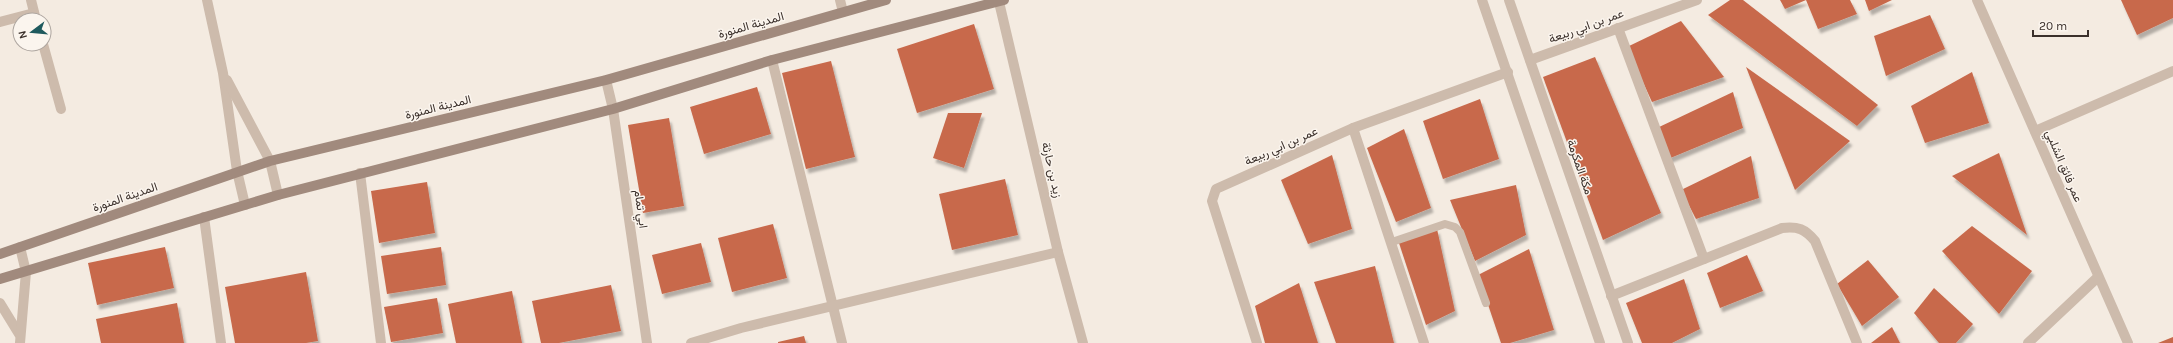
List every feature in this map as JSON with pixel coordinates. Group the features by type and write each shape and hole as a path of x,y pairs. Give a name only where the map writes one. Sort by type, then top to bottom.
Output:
{"main road":[{"name":"المدينة المنورة","path":"0,254 237,171 270,161 606,80 886,0"},
{"path":"0,279 278,195 613,109 772,60 1002,1"}],"street":[{"path":"31,0 34,12"},
{"path":"207,0 223,73 237,171 245,205"},
{"path":"840,0 843,12"},
{"path":"1482,0 1600,343"},
{"name":"مكة المكرمة","path":"1509,0 1628,343"},
{"name":"عمر بن ابي ربيعة","path":"1530,60 1697,0"},
{"name":"عمر فائق الشلبي","path":"1976,0 2128,343"},
{"name":"زيد بن حارثة","path":"1002,1 1058,252 1083,343"},
{"path":"0,22 12,20"},
{"path":"1618,28 1704,259"},
{"path":"45,52 61,108"},
{"path":"772,60 842,343"},
{"path":"2035,131 2173,71"},
{"name":"عمر بن ابي ربيعة","path":"1257,343 1212,201 1213,194 1216,189 1353,128 1508,72"},
{"path":"223,73 270,161 278,195"},
{"name":"ابي تمام","path":"606,80 613,109 647,343"},
{"path":"1353,128 1392,242 1424,343"},
{"path":"360,173 381,343"},
{"path":"204,217 220,343"},
{"path":"1611,296 1782,228 1795,226 1807,231 1815,242 1857,343"},
{"path":"20,247 26,272 20,339"},
{"path":"691,343 741,328 1058,252"},
{"path":"2028,343 2098,277"},
{"path":"0,303 20,339"}],"lane":[{"path":"1392,242 1445,224 1455,227 1460,232 1486,303"}],"building":[{"path":"1730,0 1743,0 1878,105 1857,126 1708,15"},
{"path":"1780,0 1806,0 1785,9"},
{"path":"1806,0 1850,0 1857,14 1818,29"},
{"path":"1865,0 1892,0 1869,11"},
{"path":"2121,0 2173,0 2173,18 2137,35"},
{"path":"1930,15 1945,49 1886,76 1874,36"},
{"path":"1681,21 1724,77 1652,102 1627,47"},
{"path":"974,24 994,89 917,113 897,49"},
{"path":"1595,57 1661,213 1603,240 1543,77"},
{"path":"831,61 855,157 806,169 782,73"},
{"path":"1746,67 1850,141 1795,190"},
{"path":"1972,72 1989,123 1925,143 1911,106"},
{"path":"757,87 771,134 704,154 690,107"},
{"path":"1733,92 1743,128 1668,159 1657,128"},
{"path":"1480,99 1499,159 1443,179 1423,121"},
{"path":"948,113 982,113 964,168 933,158"},
{"path":"669,118 684,206 643,213 628,125"},
{"path":"1404,129 1431,208 1396,222 1367,148"},
{"path":"1999,153 2027,235 1952,176"},
{"path":"1332,155 1352,229 1308,244 1281,180"},
{"path":"1751,156 1759,198 1696,219 1681,190"},
{"path":"1005,179 1018,235 952,250 939,194"},
{"path":"427,182 435,233 379,243 371,191"},
{"path":"1516,185 1526,235 1475,261 1450,200"},
{"path":"773,224 787,278 732,292 718,238"},
{"path":"1972,226 2032,271 1999,314 1942,251"},
{"path":"1437,229 1455,311 1426,325 1399,243"},
{"path":"701,243 711,282 662,294 652,255"},
{"path":"165,247 174,288 97,305 88,263"},
{"path":"441,247 446,285 387,294 381,256"},
{"path":"1529,249 1554,330 1510,343 1501,343 1478,275"},
{"path":"1747,255 1763,291 1720,308 1707,273"},
{"path":"1868,260 1899,297 1862,326 1837,284"},
{"path":"1375,266 1394,343 1336,343 1314,282"},
{"path":"306,272 318,341 306,343 235,343 225,287"},
{"path":"1684,279 1700,329 1672,343 1642,343 1626,303"},
{"path":"1299,283 1318,343 1265,343 1255,306"},
{"path":"611,285 621,331 559,343 541,343 532,301"},
{"path":"1934,288 1973,324 1956,343 1939,343 1914,313"},
{"path":"512,291 522,343 456,343 448,304"},
{"path":"437,298 443,333 391,342 384,307"},
{"path":"177,303 184,343 101,343 96,319"},
{"path":"1892,327 1900,343 1871,343"},
{"path":"804,336 806,343 778,343 778,342"},
{"path":"2173,337 2173,343 2158,343"}]}
